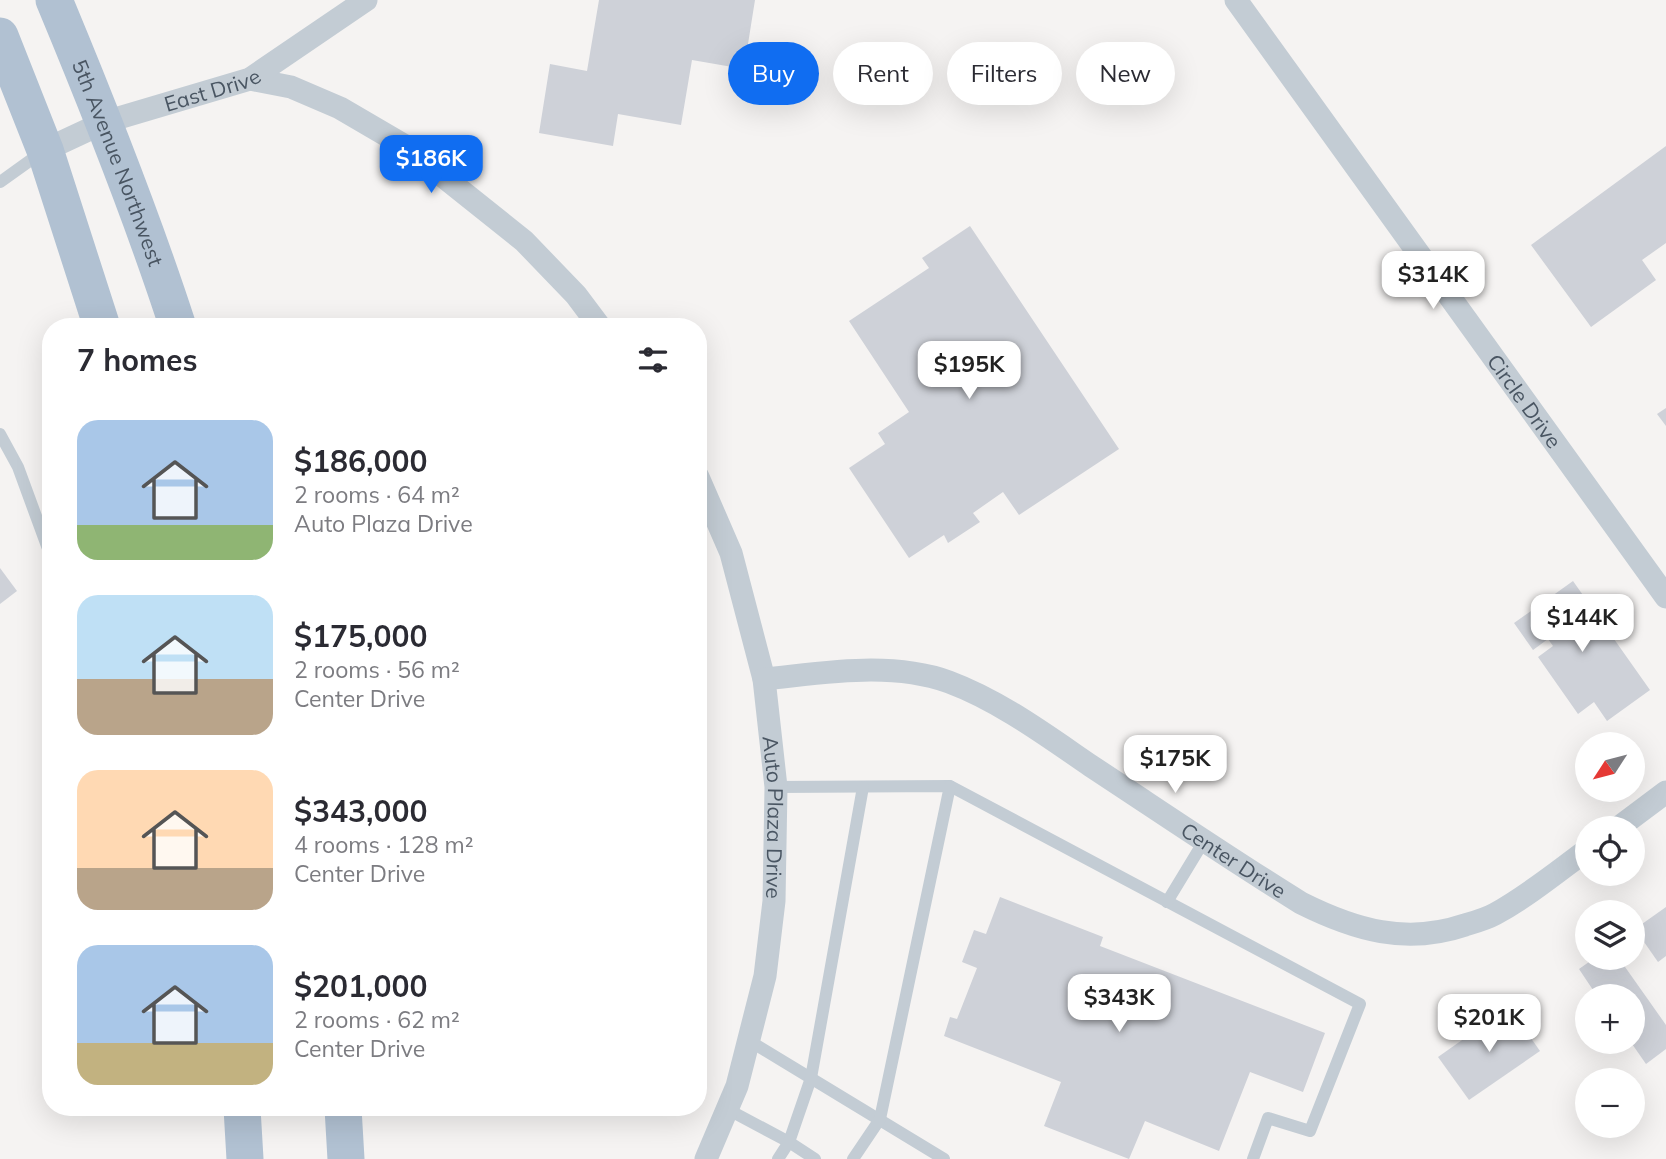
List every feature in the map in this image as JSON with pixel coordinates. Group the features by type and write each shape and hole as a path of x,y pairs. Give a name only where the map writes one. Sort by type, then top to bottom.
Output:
{"main road":[{"name":"5th Avenue Northwest","path":"54,0 105,122 147,233 175,318"},
{"path":"0,36 45,150 99,318"},
{"path":"242,1116 245,1159"},
{"path":"343,1116 346,1159"}],"street":[{"name":"East Drive","path":"45,150 105,122 250,79 366,0"},
{"name":"Circle Drive","path":"1236,0 1666,597"},
{"path":"250,79 290,87 340,108 405,146 524,241 576,295 593,318"},
{"name":"Auto Plaza Drive","path":"706,1159 737,1086 765,976 774,901 776,787 764,679 732,553 707,497"},
{"name":"Center Drive","path":"764,679 855,669 900,672 948,682 987,700 1042,733 1301,903 1337,921 1378,932 1414,935 1451,930 1493,916 1575,859"},
{"path":"1634,816 1666,792"}],"lane":[{"path":"0,182 45,150"},
{"path":"0,434 18,467 42,532"},
{"path":"776,787 950,786 1360,1003 1310,1131 1268,1118 1253,1159"},
{"path":"853,1159 880,1119 950,786"},
{"path":"778,1159 789,1142 811,1078 863,787"},
{"path":"1167,902 1204,841"},
{"path":"748,1040 944,1159"},
{"path":"727,1109 815,1159"}],"building":[{"path":"599,0 755,0 748,42 728,42 728,66 692,60 681,125 618,114 613,146 539,133 550,64 587,71"},
{"path":"1666,146 1666,243 1642,260 1656,280 1591,327 1531,245"},
{"path":"970,226 1119,449 1019,515 1003,492 973,513 980,522 948,543 944,535 909,558 849,468 885,444 878,433 909,412 849,321 929,268 922,258"},
{"path":"1666,408 1666,426 1657,414"},
{"path":"0,568 17,591 0,604"},
{"path":"1573,581 1650,690 1607,721 1594,702 1578,714 1538,657 1553,646 1548,639 1533,650 1514,623"},
{"path":"1000,897 1103,937 1100,946 1325,1033 1303,1092 1250,1072 1219,1151 1145,1121 1129,1159 1044,1126 1061,1082 944,1036 950,1017 957,1019 977,968 962,962 974,930 986,934"},
{"path":"1666,907 1666,956 1658,962 1645,943 1645,922"},
{"path":"1580,970 1627,970 1637,984 1589,984"},
{"path":"1645,995 1666,1025 1666,1049 1646,1064 1639,1054 1645,1054"},
{"path":"1509,1007 1540,1051 1469,1100 1438,1057"}]}
